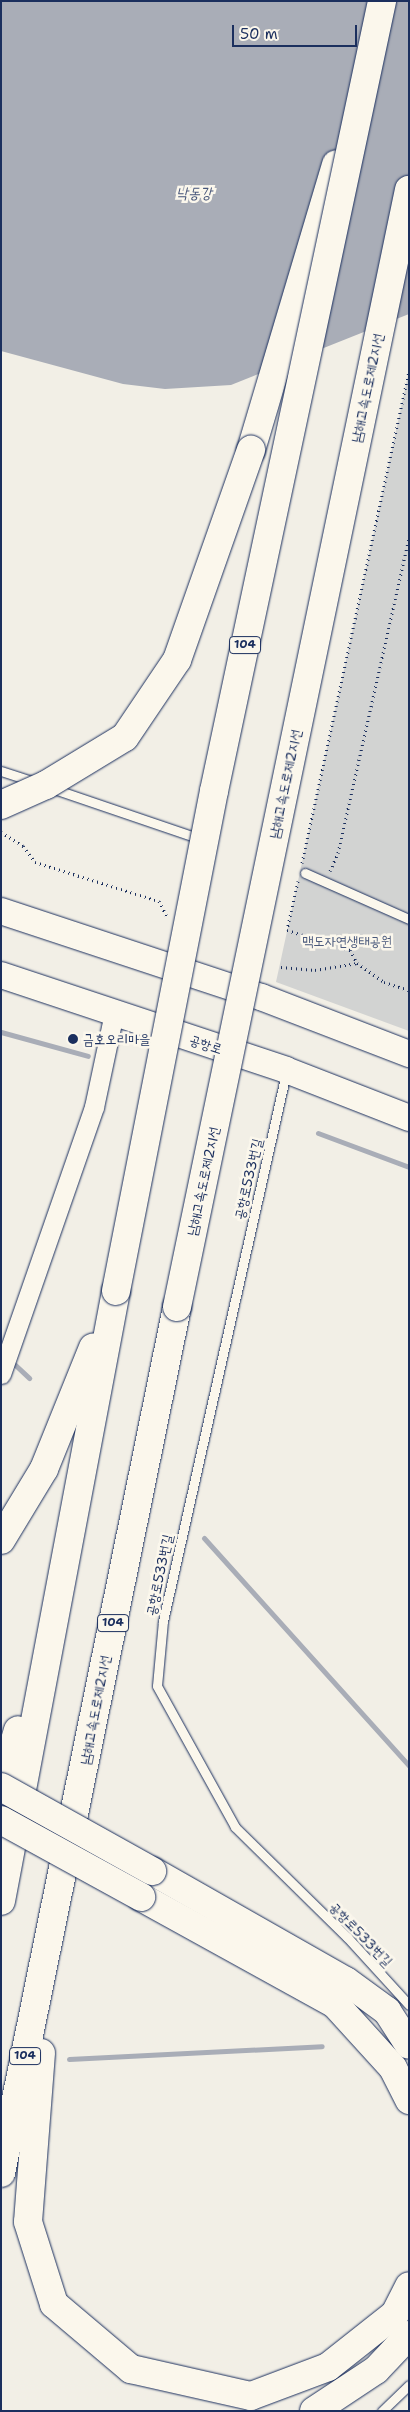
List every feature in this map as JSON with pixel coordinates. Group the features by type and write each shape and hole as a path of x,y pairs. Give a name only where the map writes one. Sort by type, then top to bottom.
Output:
{"highway":[{"name":"104","path":"1,1901 116,1291 214,791 382,1"},
{"path":"1,805 46,785 125,737 177,660 252,450 374,36"},
{"name":"남해고속도로제2지선","path":"1,2173 177,1307 409,190"},
{"path":"1,1540 44,1469 116,1291"},
{"path":"64,1570 1,1788 346,1981 387,2011 409,2045"},
{"path":"1,1820 335,2004 393,2068 409,2100"},
{"path":"50,1938 28,2222 54,2304 131,2369 252,2396 328,2367 395,2314 409,2286"},
{"path":"314,2411 376,2370 409,2335"}],"main road":[{"path":"1,911 261,997 409,1054"},
{"name":"공항로","path":"1,975 286,1070 409,1118"}],"street":[{"path":"4,1366 94,1107 114,1013"}],"lane":[{"path":"1,771 198,838"},
{"path":"305,873 326,880 409,919"},
{"name":"공항로533번길","path":"286,1070 163,1621 157,1686 235,1827 347,1938 409,2005"},
{"path":"382,2411 409,2385"}],"path":[{"path":"317,793 409,371"},
{"path":"326,880 338,853 409,537"},
{"path":"1,832 23,846 36,862 159,901 168,922"},
{"path":"281,967 315,970 357,963 384,982 409,990"}],"green space":[{"name":"맥도자연생태공원","path":"409,371 409,1031 276,982"}],"water":[{"name":"낙동강","path":"1,1 409,1 409,314 231,385 165,389 123,384 1,351"}],"waterway":[{"path":"1,1032 88,1056"},
{"path":"318,1133 409,1167"},
{"path":"11,1361 29,1378"},
{"path":"204,1538 409,1766"},
{"path":"69,2059 322,2046"}],"place":[{"name":"금호오리마을","path":"73,1039"}]}
